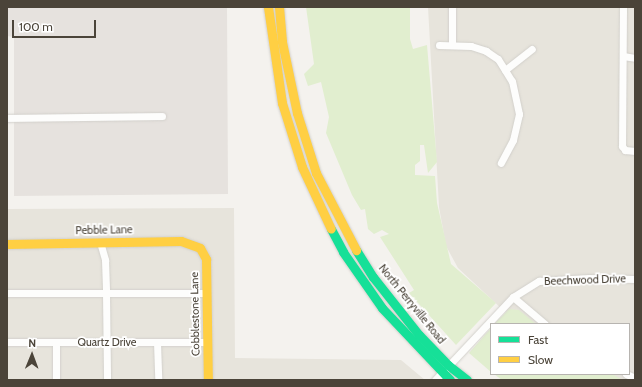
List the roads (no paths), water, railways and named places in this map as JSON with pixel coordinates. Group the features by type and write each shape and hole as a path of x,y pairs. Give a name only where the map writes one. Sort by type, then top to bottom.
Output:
{"main road":[{"name":"North Perryville Road","path":"268,7 271,39 282,103 314,194 343,252 366,286 403,332 450,380"},
{"name":"North Perryville Road","path":"279,7 282,42 296,113 316,174 342,227 373,277 419,335 448,365 467,380"},
{"name":"Pebble Lane","path":"7,244 181,241 200,248"},
{"name":"Cobblestone Lane","path":"200,248 206,260 206,342 208,380"}],"street":[{"path":"452,7 452,44"},
{"path":"623,7 622,146 625,150 635,151"},
{"path":"439,45 452,44 471,46 486,51 498,59 512,81 519,114 513,140 501,163"},
{"path":"505,70 532,49"},
{"path":"623,56 635,58"},
{"path":"7,118 162,116"},
{"path":"100,242 105,260 107,380"},
{"name":"Beechwood Drive","path":"435,380 513,297 539,282 589,278 635,279"},
{"path":"7,293 206,293"},
{"path":"513,297 544,323"},
{"name":"Quartz Drive","path":"7,342 206,342"},
{"path":"56,342 56,380"},
{"path":"157,342 158,380"}]}
